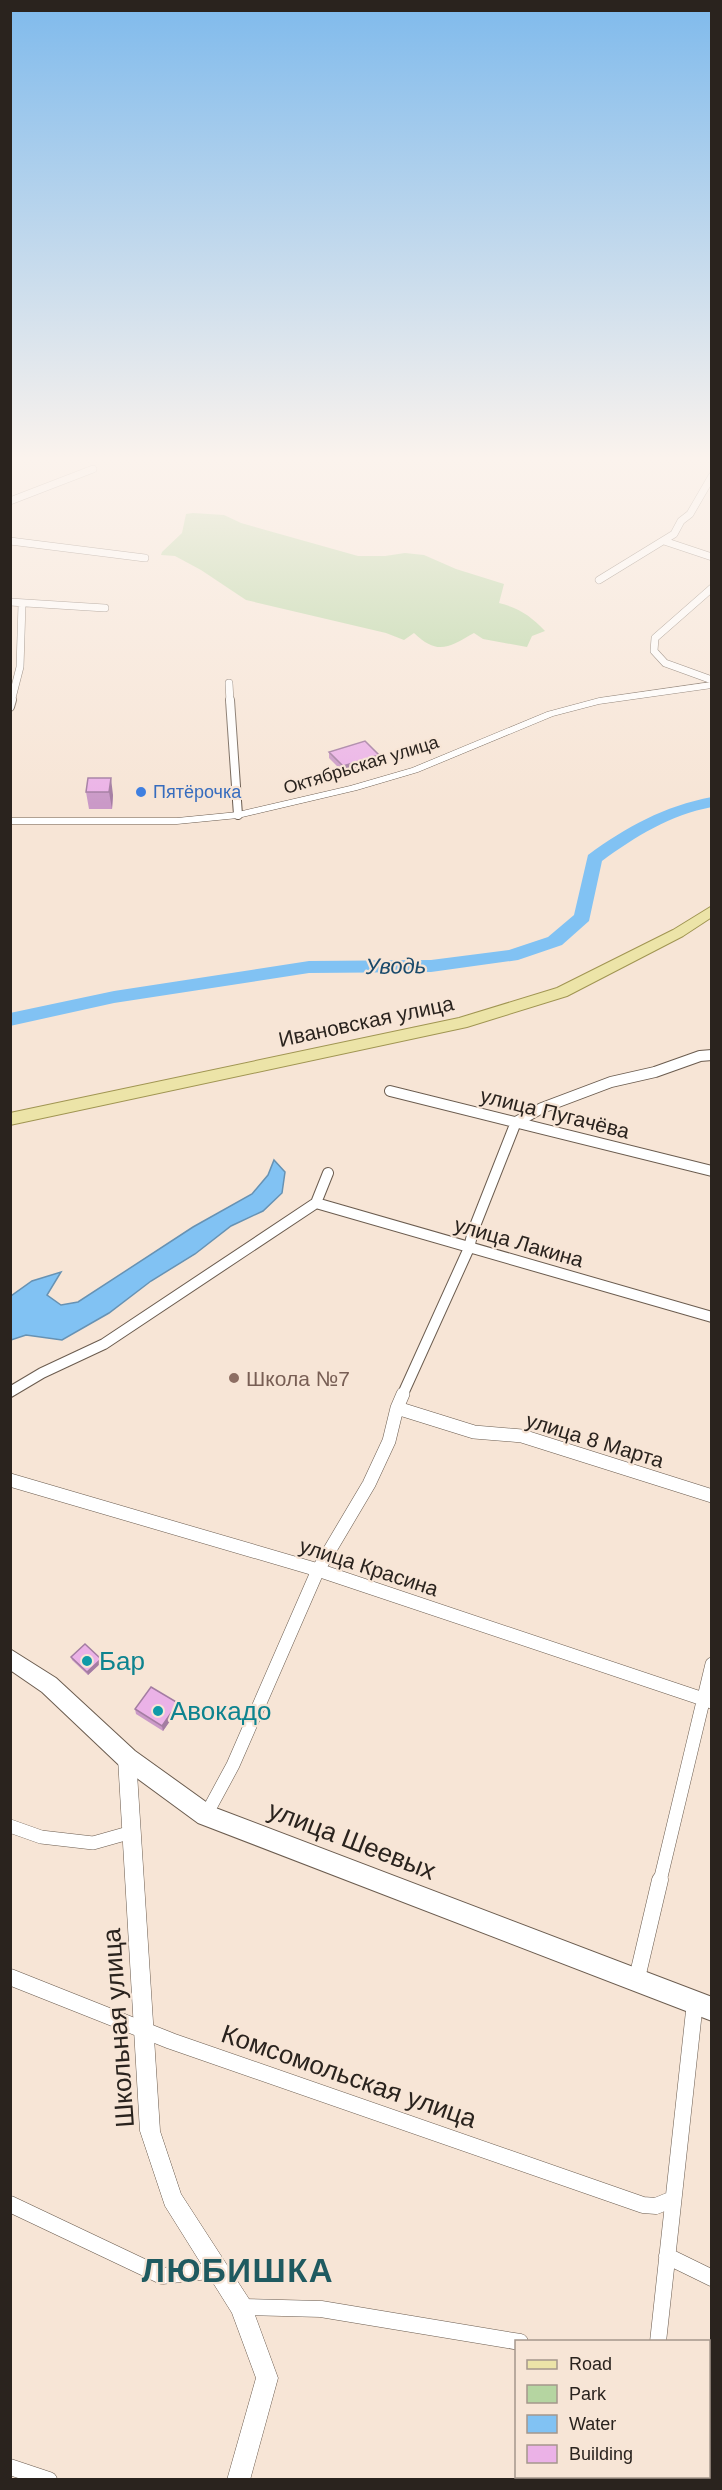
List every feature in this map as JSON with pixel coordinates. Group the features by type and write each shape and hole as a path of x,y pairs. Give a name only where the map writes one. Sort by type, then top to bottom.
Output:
{"main road":[{"name":"Ивановская улица","path":"10,1119 471,1020 562,992 678,933 711,910"},
{"name":"улица Шеевых","path":"10,1658 56,1691 127,1758 206,1815 703,2005"}],"street":[{"path":"599,580 612,572"},
{"path":"711,588 655,638 654,651 665,663 711,680"},
{"path":"10,602 105,608"},
{"path":"10,707 20,667 22,603"},
{"path":"10,667 20,667"},
{"path":"228,683 238,815"},
{"name":"Октябрьская улица","path":"10,821 177,821 238,815 353,788 415,770 550,714 599,701 711,685"},
{"path":"206,1815 232,1765 318,1570 369,1485 388,1441 397,1408 469,1248 473,1231 516,1122 542,1108 611,1082 655,1072 700,1056 711,1055"},
{"name":"улица Пугачёва","path":"390,1091 711,1171"},
{"path":"10,1392 104,1344 316,1203 328,1173"},
{"name":"улица Лакина","path":"316,1203 711,1317"},
{"name":"улица 8 Марта","path":"397,1408 474,1432 522,1436 711,1496"},
{"name":"улица Красина","path":"10,1480 318,1570 707,1700"},
{"path":"637,1978 707,1700 711,1664"},
{"name":"Школьная улица","path":"127,1758 150,2132 172,2199 241,2307 267,2378 238,2480"},
{"path":"10,1826 41,1837 93,1843 132,1832"},
{"name":"Комсомольская улица","path":"10,1977 171,2041 643,2205 656,2206 673,2199"},
{"path":"658,2340 673,2199 703,2005"},
{"path":"10,2204 162,2276 218,2270"},
{"path":"667,2256 711,2278"},
{"path":"241,2307 321,2309 515,2341"},
{"path":"10,2467 49,2480"}],"green space":[{"path":"204,572 466,572 504,584 499,603 524,613 545,631 532,636 527,647 483,639 474,633 450,645 437,647 430,645 414,633 404,640 386,633 246,600"}],"water":[{"path":"274,1160 285,1172 282,1193 263,1211 231,1226 195,1254 151,1281 109,1313 62,1340 26,1335 11,1340 11,1296 32,1281 61,1272 47,1295 61,1305 78,1302 193,1227 252,1194 268,1175"}],"building":[{"path":"365,741 379,755 343,766 329,752"},
{"path":"88,778 111,778 109,792 86,792"},
{"name":"Бар","path":"85,1644 101,1659 87,1672 71,1657"},
{"name":"Авокадо","path":"151,1687 178,1703 162,1726 135,1709"}],"waterway":[{"name":"Уводь","path":"10,1020 114,997 309,967 431,966 511,956 555,941 583,917 594,859 649,823 679,810 712,802"}],"place":[{"name":"Пятёрочка","path":"141,792"},
{"name":"Школа №7","path":"234,1378"},
{"name":"Бар","path":"87,1661"},
{"name":"Авокадо","path":"158,1711"}],"district":[{"name":"ЛЮБИШКА","path":"238,2270"}]}
